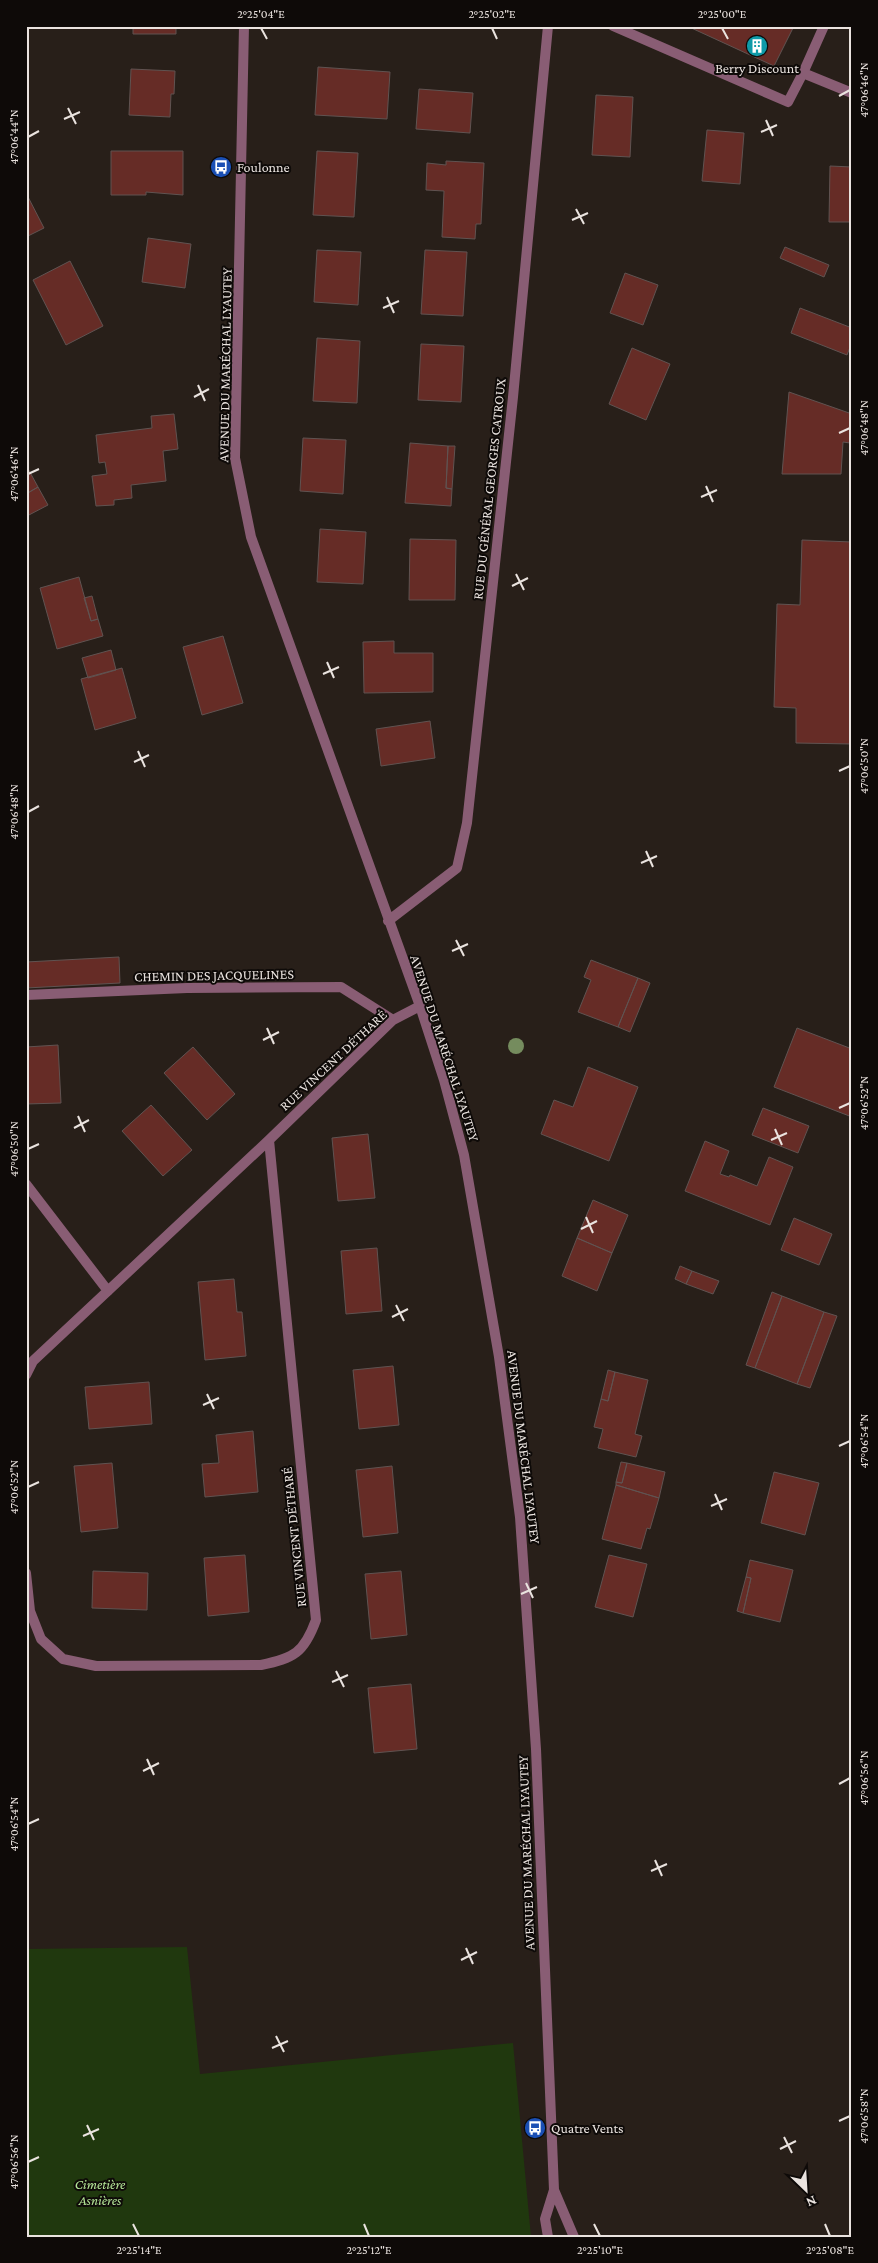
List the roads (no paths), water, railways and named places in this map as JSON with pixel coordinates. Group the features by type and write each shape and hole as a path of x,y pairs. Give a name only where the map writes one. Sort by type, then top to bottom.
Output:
{"street":[{"name":"AVENUE DU MARÉCHAL LYAUTEY","path":"244,26 235,458 251,537 420,1006 464,1155 499,1357 520,1517 536,1750 554,2190 545,2219 548,2237"},
{"name":"RUE DU GÉNÉRAL GEORGES CATROUX","path":"388,921 457,868 467,824 512,407 548,26"},
{"path":"613,26 788,102 824,26"},
{"path":"803,72 852,93"},
{"name":"CHEMIN DES JACQUELINES","path":"26,995 187,988 341,987 393,1020"},
{"name":"RUE VINCENT DÉTHARÉ","path":"26,1375 33,1360 269,1140 393,1020 420,1006"},
{"name":"RUE VINCENT DÉTHARÉ","path":"26,1573 30,1611 41,1639 62,1659 96,1666 261,1665 285,1660 298,1652 310,1638 316,1620 269,1140"},
{"path":"26,1184 108,1291"},
{"name":"AVENUE DU MARÉCHAL LYAUTEY","path":"554,2190 574,2237"}],"place":[{"name":"Berry Discount","path":"757,46"},
{"name":"Foulonne","path":"221,167"},
{"name":"Quatre Vents","path":"535,2128"}],"park label":[{"name":"Cimetière Asnières","path":"100,2192"}]}
